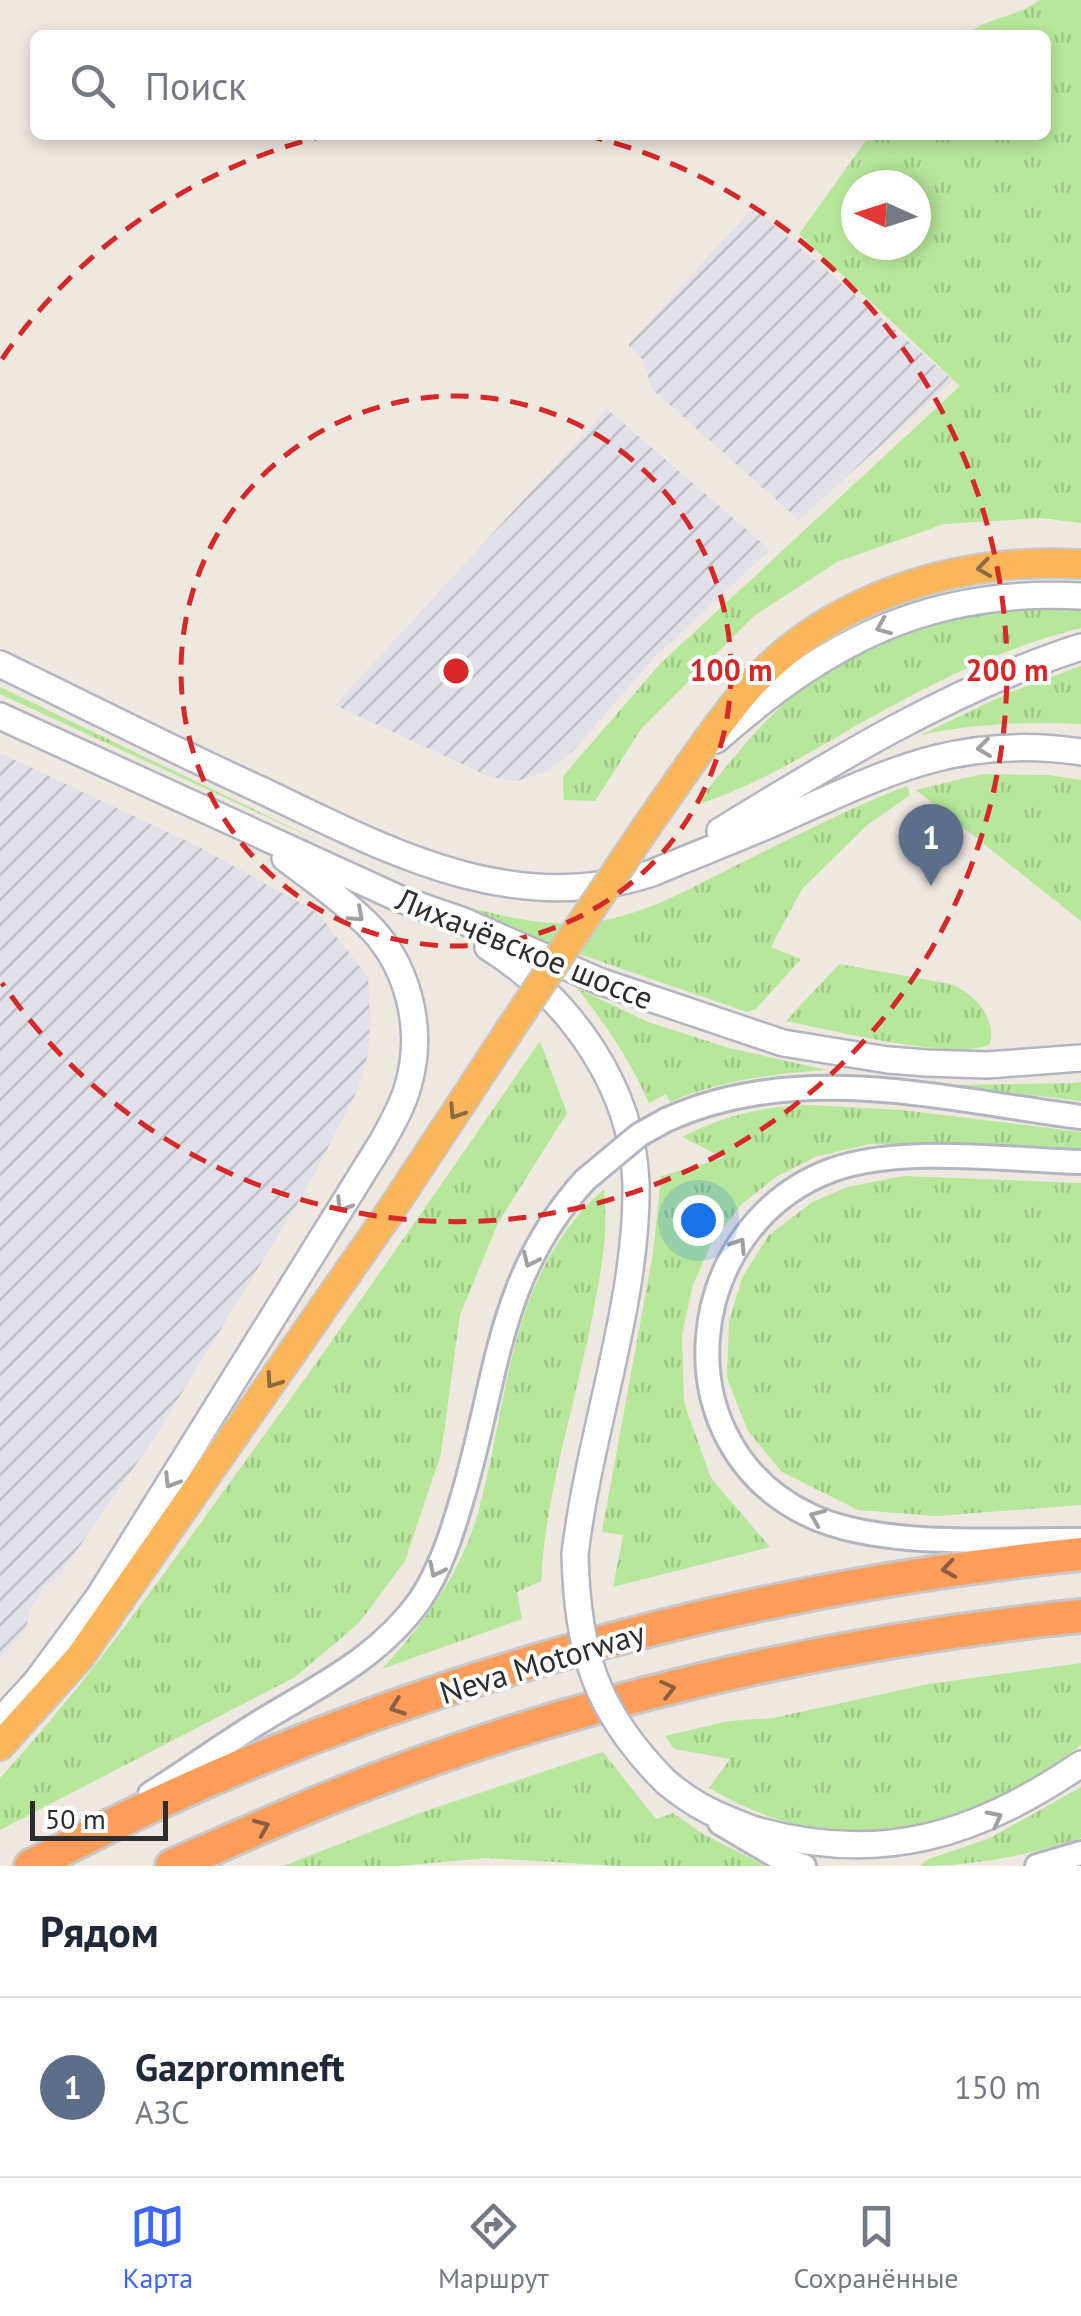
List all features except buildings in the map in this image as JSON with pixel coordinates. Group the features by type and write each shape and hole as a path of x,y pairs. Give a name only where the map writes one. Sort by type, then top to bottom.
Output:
{"highway":[{"path":"0,1746 80,1657 390,1212 648,826 744,694 813,634 850,610 932,577 1012,564 1081,564"},
{"name":"Neva Motorway","path":"31,1866 207,1780 316,1735 471,1680 584,1646 716,1612 844,1586 1081,1554"},
{"name":"Neva Motorway","path":"172,1866 335,1796 602,1706 733,1673 856,1648 985,1626 1081,1616"}],"main road":[{"path":"696,758 779,686 858,637 898,620 976,600 1018,595 1081,596"},
{"path":"652,872 819,770 899,728 1000,678 1081,647"},
{"path":"0,664 360,837 465,876 530,887 618,884 891,770 936,756 1005,746 1081,752"},
{"name":"Лихачёвское шоссе","path":"0,716 400,899 461,920 599,982 783,1043 927,1063 987,1065 1081,1058"},
{"path":"0,1721 36,1682 98,1598 382,1142 408,1087 414,1061 413,1014 407,989 385,945 367,923 282,856 221,818"},
{"path":"400,899 481,942 542,988 577,1025 622,1109 636,1184 630,1253 582,1494 575,1554 580,1623 596,1684 638,1753 700,1809 802,1847 843,1851 895,1850 959,1834 992,1820 1081,1764"}],"street":[{"path":"86,1837 258,1723 337,1677 372,1652 402,1623 430,1582 450,1537 474,1461 502,1335 529,1260 543,1232 585,1180 625,1146 666,1120 744,1093 801,1087 888,1091 1081,1116"},
{"path":"1081,1162 899,1158 832,1170 800,1185 768,1209 744,1235 713,1298 706,1332 714,1403 728,1438 752,1471 778,1496 810,1516 846,1528 884,1534 1081,1540"},
{"path":"700,1809 743,1839 804,1866"},
{"path":"1037,1866 1081,1853"}],"shaded area":[{"path":"753,207 953,380 799,520 652,389 643,360 628,345"},
{"path":"607,409 770,550 656,656 572,752 546,772 517,781 490,777 335,705"},
{"path":"0,753 195,845 317,912 368,977 370,1020 368,1054 358,1089 307,1188 156,1435 60,1575 42,1590 31,1608 26,1628 0,1659"}],"green space":[{"path":"1040,0 1081,0 1081,523 1041,518 944,524 837,562 754,616 641,729 595,801 564,800 563,776 660,664 960,386 799,234 841,175 841,260 931,260 931,170 845,170 866,140 1051,140 1051,30 973,30"},
{"path":"1081,608 1081,628 958,672 770,774 695,805 789,699 868,649 901,634 971,614 1007,609"},
{"path":"1081,666 1081,724 1000,724 920,735 1013,691"},
{"path":"0,687 332,847 0,694"},
{"path":"982,774 1081,780 1081,921 916,790"},
{"path":"907,786 910,795 866,826 802,889 771,947 801,959 756,1009 747,1012 530,937 449,902 549,923 584,923 623,916 680,894 819,824"},
{"path":"839,964 959,988 975,999 986,1015 990,1044 974,1049 923,1047 786,1021"},
{"path":"577,988 648,1022 729,1048 827,1070 747,1079 670,1102 666,1094 649,1103 617,1043"},
{"path":"540,1041 567,1113 498,1223 460,1315 441,1454 405,1561 359,1623 295,1677 0,1830 0,1778 87,1676 167,1569"},
{"path":"1081,1082 1081,1101 946,1085 1074,1083"},
{"path":"776,1107 902,1110 1081,1132 1081,1149 870,1144 815,1157 776,1177 742,1204 712,1242 693,1285 682,1334 684,1403 711,1478 770,1547 613,1587 623,1535 602,1532 653,1253 661,1176 724,1158 682,1137 728,1118"},
{"path":"904,1176 1081,1183 1081,1505 936,1516 858,1510 782,1472 748,1431 727,1378 729,1322 742,1278 768,1236 811,1203 847,1187"},
{"path":"604,1189 605,1233 600,1273 549,1511 541,1581 517,1592 522,1619 382,1669 427,1615 461,1557 478,1513 506,1382 530,1299 548,1260 572,1223"},
{"path":"1081,1663 1081,1745 1037,1776 992,1800 947,1818 901,1829 854,1832 806,1827 758,1812 709,1788 730,1759 674,1749 665,1736 729,1721 773,1718 928,1684"},
{"path":"603,1752 656,1819 673,1813 703,1834 766,1866 618,1866 487,1858 398,1866 283,1866 417,1814"},
{"path":"1081,1787 1081,1838 1001,1858 920,1866 926,1860 990,1838"}],"place":[{"name":"Gazpromneft","path":"931,886"}]}
